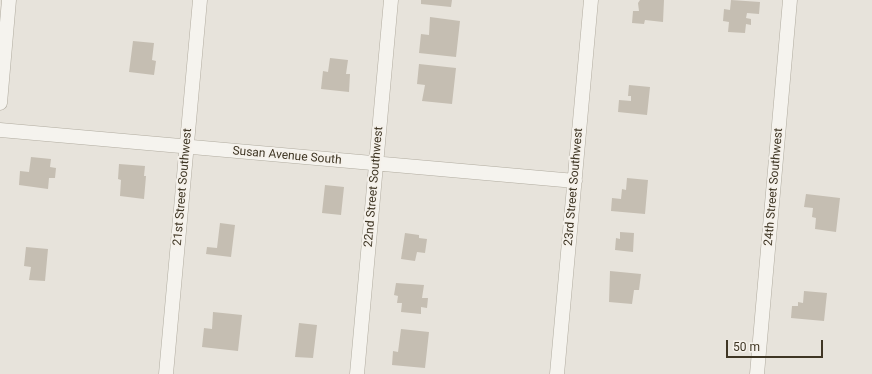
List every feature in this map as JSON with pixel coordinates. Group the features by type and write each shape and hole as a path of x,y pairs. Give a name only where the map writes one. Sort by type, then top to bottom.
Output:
{"street":[{"path":"0,103 9,0"},
{"name":"21st Street Southwest","path":"166,374 200,0"},
{"name":"22nd Street Southwest","path":"357,374 391,0"},
{"name":"23rd Street Southwest","path":"557,374 591,0"},
{"name":"24th Street Southwest","path":"757,374 790,0"},
{"name":"Susan Avenue South","path":"0,130 575,181"}],"building":[{"path":"421,0 452,0 451,7 421,4"},
{"path":"640,0 664,0 663,22 645,20 644,24 632,23 633,11 639,11 638,3"},
{"path":"731,0 760,2 759,14 747,13 746,18 751,19 751,25 746,24 745,33 728,32 729,22 723,21 724,9 730,10"},
{"path":"430,17 460,21 456,57 419,53 421,34 429,35"},
{"path":"133,41 154,43 152,60 156,61 154,75 129,72"},
{"path":"330,58 348,60 346,74 350,74 349,92 321,89 323,71 328,72"},
{"path":"419,64 456,68 452,104 422,101 425,85 417,84"},
{"path":"629,85 650,87 647,115 618,112 619,100 631,101 631,96 628,96"},
{"path":"31,157 51,159 50,167 56,168 55,178 49,178 48,189 19,185 20,171 29,172"},
{"path":"119,164 145,166 144,176 146,176 144,199 120,196 121,180 118,179"},
{"path":"627,178 648,180 645,214 611,211 612,198 621,199 622,189 626,190"},
{"path":"325,185 344,187 341,215 322,213"},
{"path":"806,194 840,198 836,232 815,229 816,218 812,217 813,208 804,207"},
{"path":"220,223 235,225 231,257 206,254 207,247 217,248"},
{"path":"620,232 634,233 633,252 615,250 616,238 620,239"},
{"path":"405,233 419,235 419,238 427,239 425,253 417,252 415,261 401,259"},
{"path":"26,247 48,249 45,281 29,280 31,267 24,266"},
{"path":"610,271 641,274 639,290 634,290 632,304 609,302"},
{"path":"396,283 424,285 422,298 428,298 427,308 421,307 421,314 401,312 402,303 397,303 398,296 394,295"},
{"path":"804,291 827,293 824,321 791,318 792,306 798,306 798,302 803,303"},
{"path":"213,312 242,315 238,351 202,347 204,328 212,329"},
{"path":"299,323 317,325 313,358 295,357"},
{"path":"401,329 429,332 425,368 392,365 393,351 398,352"}]}
